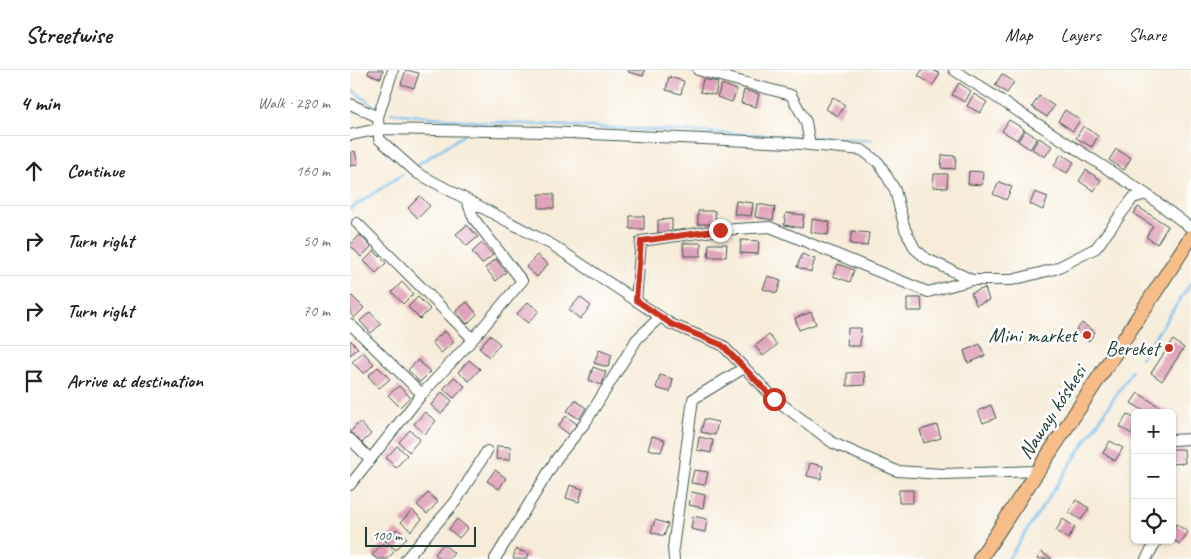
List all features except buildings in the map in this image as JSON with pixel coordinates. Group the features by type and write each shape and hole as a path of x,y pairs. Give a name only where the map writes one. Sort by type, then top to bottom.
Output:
{"main road":[{"name":"Nawayı kóshesi","path":"980,559 1191,237"}],"street":[{"path":"393,70 378,117 379,139 417,173 554,246 671,324 722,345 774,399 833,443 897,471 942,474 1038,471"},
{"path":"698,70 791,95 806,122 810,145"},
{"path":"954,70 1146,194 1191,228"},
{"path":"350,104 378,117"},
{"path":"350,135 379,129 546,132 810,145 862,150 879,163 895,190 905,229 916,249 927,260 972,280"},
{"path":"636,300 641,241 720,230 770,227 928,292 972,280 1012,280 1055,269 1096,248 1133,198 1146,194"},
{"path":"350,485 422,394 473,339 522,281 474,219 466,199"},
{"path":"357,223 473,339"},
{"path":"495,559 557,458 585,423 637,339 660,317"},
{"path":"350,324 422,394"},
{"path":"674,559 673,548 693,398 744,368"},
{"path":"350,439 370,459"},
{"path":"1176,440 1191,439"},
{"path":"406,559 456,502 487,451"},
{"path":"1146,559 1155,544"}],"waterway":[{"path":"350,88 375,107"},
{"path":"391,113 484,122 807,137"},
{"path":"415,166 464,135"},
{"path":"812,137 871,140"},
{"path":"350,209 403,174"},
{"path":"1141,358 1191,283"},
{"path":"1008,559 1132,371"}],"place":[{"name":"Mini market","path":"1087,335"},
{"name":"Bereket","path":"1169,348"}],"route":[{"path":"720,230 641,241 636,300 671,324 722,345 774,399"}]}
